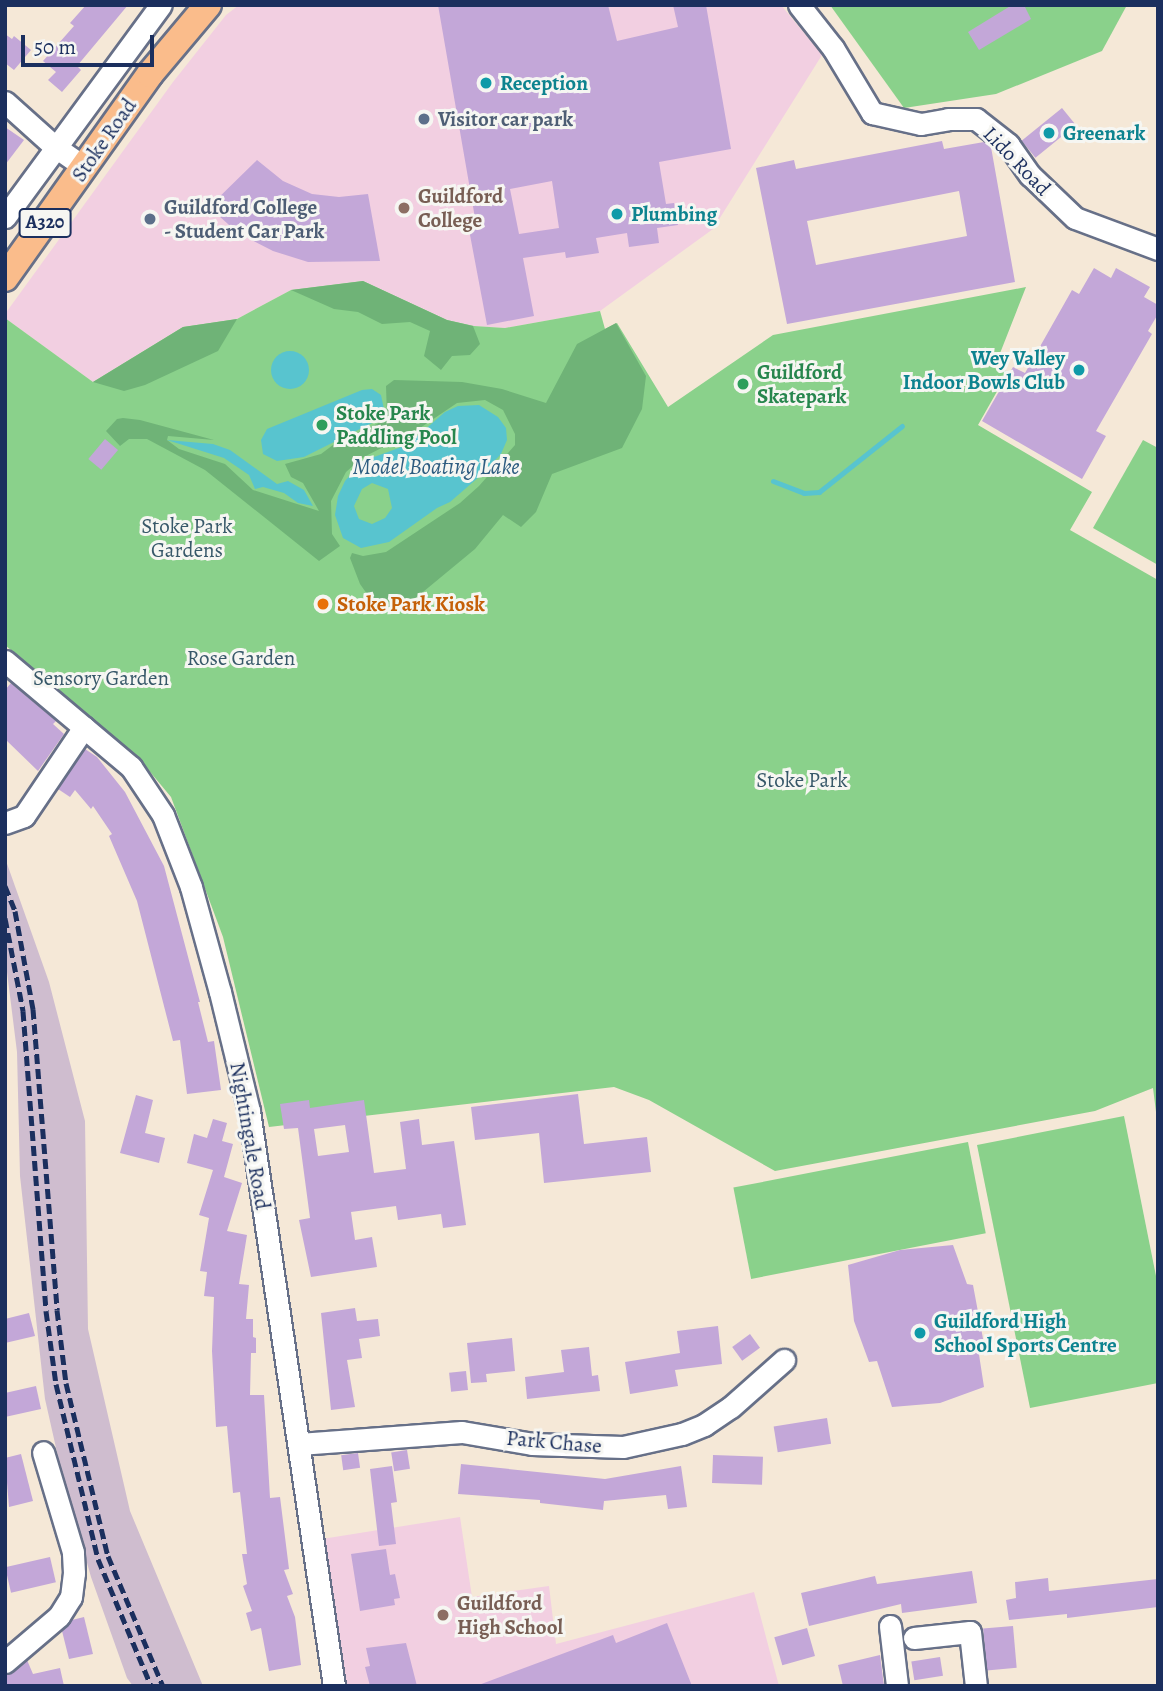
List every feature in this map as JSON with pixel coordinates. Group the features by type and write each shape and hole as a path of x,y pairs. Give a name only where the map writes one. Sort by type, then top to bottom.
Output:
{"main road":[{"name":"Stoke Road","path":"5,278 157,65 208,5"}],"street":[{"name":"Stoke Road","path":"5,217 54,146 162,5"},
{"name":"Lido Road","path":"799,5 833,48 872,113 921,124 948,119 976,119 1007,145 1030,175 1075,218 1158,249"},
{"path":"5,102 54,146 84,167"},
{"name":"Nightingale Road","path":"5,661 131,767 154,797 191,887 248,1111 334,1686"},
{"path":"5,823 24,817 84,727"},
{"name":"Park Chase","path":"299,1444 462,1432 532,1444 623,1447 682,1434 704,1425 731,1407 784,1360"},
{"path":"5,1662 59,1616 71,1597 74,1573 72,1552 43,1452"},
{"path":"890,1626 897,1686"},
{"path":"914,1638 970,1632 976,1686"}],"shaded area":[{"name":"Guildford College","path":"239,5 781,5 822,55 713,229 600,311 505,328 473,326 447,320 363,281 291,290 237,319 183,327 93,382 5,318 5,314 173,82 226,15"},
{"path":"5,858 49,982 85,1121 88,1329 130,1511 203,1686 133,1686 127,1678 91,1577 61,1470 45,1399 20,1176 17,1052 5,956"},
{"name":"Guildford High School","path":"460,1517 472,1597 549,1586 556,1644 754,1592 779,1686 343,1686 322,1539"}],"green space":[{"path":"830,5 1127,5 1102,51 996,94 904,108"},
{"name":"Stoke Park","path":"363,281 447,320 474,326 505,328 600,311 605,329 617,323 668,407 773,335 1026,287 995,366 1008,372 978,425 1092,492 1070,530 1158,580 1158,1128 1153,1088 1095,1111 775,1171 649,1100 614,1087 269,1127 223,937 171,797 141,761 5,645 5,318 93,382 183,327 237,319 291,290"},
{"path":"363,281 447,320 473,326 480,344 470,355 452,356 441,370 424,356 430,331 410,322 382,324 358,312 334,309 291,290"},
{"path":"237,319 218,351 145,385 124,391 93,382 183,327"},
{"path":"616,323 646,376 642,409 622,448 552,474 536,512 521,527 503,515 475,549 400,611 372,601 360,584 350,558 352,553 363,556 386,552 460,503 479,486 515,445 515,434 503,410 485,400 457,403 420,428 362,458 346,472 331,501 332,534 340,546 319,561 205,470 147,439 129,439 120,446 106,431 117,419 123,418 214,440 168,436 167,440 179,449 225,464 253,490 319,511 303,483 291,477 285,464 321,454 337,442 377,424 387,416 386,386 394,380 462,382 502,389 546,403 577,344"},
{"path":"1143,440 1158,448 1158,565 1093,528"},
{"path":"1124,1116 1158,1286 1158,1383 1030,1408 977,1145"},
{"path":"968,1142 986,1233 751,1279 733,1188"}],"water":[{"path":"290,351 303,357 309,370 303,383 290,389 277,383 271,370 277,357"},
{"name":"Stoke Park Paddling Pool","path":"372,389 381,395 384,409 374,422 304,457 277,461 263,454 261,440 267,429 362,390"},
{"name":"Model Boating Lake","path":"479,405 498,417 506,428 507,440 501,454 450,502 437,508 389,542 361,548 343,538 335,515 338,496 345,481 363,461 407,445 445,412 458,406","holes":["372,483 388,489 392,508 385,518 372,524 359,519 354,506 362,489"]},
{"path":"167,440 213,444 230,450 277,484 288,481 304,490 313,506 298,503 284,493 263,487 255,489 249,475 224,458"}],"building":[{"path":"86,5 128,5 77,66 81,70 62,92 48,80 56,72 43,61 74,26 70,23"},
{"path":"438,5 608,5 617,41 678,27 673,5 706,5 731,149 659,162 666,204 674,203 678,225 657,228 659,243 629,247 627,233 596,238 599,253 566,258 565,252 523,258 534,316 487,325 467,219 475,218","holes":["552,181 559,228 519,234 510,189"]},
{"path":"1012,5 1024,5 1031,19 979,50 968,32"},
{"path":"5,34 12,39 14,36 31,50 14,70 5,63"},
{"name":"Greenark","path":"1062,108 1076,125 1035,158 1022,141"},
{"path":"5,127 24,140 5,165"},
{"path":"942,141 944,149 984,142 991,147 1015,282 787,324 756,168 794,160 796,169","holes":["959,191 967,236 816,265 807,221"]},
{"path":"257,160 283,181 312,194 339,197 368,194 380,261 308,262 273,251 238,233 209,207"},
{"name":"Wey Valley Indoor Bowls Club","path":"1094,268 1111,278 1116,268 1150,287 1144,297 1158,305 1158,314 1148,331 1152,334 1096,431 1106,436 1082,479 982,421 1013,367 1025,373 1072,290 1079,294"},
{"path":"105,439 118,450 101,470 88,459"},
{"path":"11,683 56,721 53,724 64,734 38,771 5,739 5,690"},
{"path":"85,749 97,757 125,792 164,866 208,1042 214,1041 221,1090 187,1094 180,1040 173,1041 137,901 109,836 112,834 93,806 91,809 75,790 70,797 58,789"},
{"path":"578,1094 584,1144 647,1137 651,1172 544,1183 539,1133 475,1140 471,1107"},
{"path":"136,1095 153,1100 145,1133 165,1138 159,1163 120,1153"},
{"path":"309,1100 310,1108 364,1100 374,1173 406,1169 400,1122 419,1119 422,1145 454,1141 466,1225 443,1228 441,1214 398,1220 396,1206 351,1212 355,1240 372,1237 377,1267 311,1277 299,1220 310,1218 298,1128 284,1129 280,1104","holes":["345,1125 349,1152 318,1156 314,1129"]},
{"path":"213,1119 227,1123 222,1141 233,1144 224,1177 242,1183 227,1231 247,1235 239,1284 249,1285 246,1319 253,1319 253,1337 256,1338 256,1353 251,1353 250,1395 264,1395 270,1498 280,1497 289,1569 284,1570 293,1594 287,1596 295,1617 301,1665 269,1671 261,1628 251,1631 246,1613 252,1611 243,1586 247,1584 242,1554 247,1554 240,1492 233,1493 227,1426 216,1427 212,1351 214,1297 204,1296 207,1272 200,1271 209,1218 199,1215 213,1170 187,1163 194,1134 207,1138"},
{"name":"Guildford High School Sports Centre","path":"953,1245 967,1284 973,1285 984,1344 978,1348 984,1387 940,1403 892,1407 877,1361 869,1362 854,1321 848,1265 900,1250"},
{"path":"355,1308 357,1321 378,1319 380,1336 359,1339 362,1358 347,1360 355,1407 331,1410 321,1313"},
{"path":"29,1313 35,1336 5,1343 5,1319"},
{"path":"718,1326 722,1364 675,1370 678,1386 630,1394 625,1362 680,1353 677,1331"},
{"path":"750,1334 760,1348 742,1361 732,1347"},
{"path":"512,1338 515,1371 486,1374 487,1382 471,1383 467,1343"},
{"path":"589,1347 592,1376 598,1375 600,1391 527,1399 525,1377 564,1372 561,1350"},
{"path":"466,1371 468,1390 451,1392 449,1373"},
{"path":"36,1386 41,1409 5,1417 5,1393"},
{"path":"827,1418 831,1444 778,1452 774,1426"},
{"path":"407,1450 410,1469 394,1471 391,1453"},
{"path":"358,1453 360,1468 343,1470 341,1455"},
{"path":"21,1454 33,1501 9,1507 5,1458"},
{"path":"713,1455 763,1457 762,1485 712,1483"},
{"path":"461,1464 605,1479 681,1466 687,1507 668,1509 666,1495 604,1501 603,1510 540,1503 540,1500 458,1494"},
{"path":"392,1466 397,1502 391,1503 396,1544 379,1546 370,1469"},
{"path":"386,1549 390,1575 395,1574 400,1598 394,1599 395,1605 360,1611 351,1554"},
{"path":"50,1557 56,1582 11,1593 5,1567"},
{"path":"972,1571 977,1603 902,1613 901,1604 809,1626 801,1593 875,1576 877,1584"},
{"path":"1048,1578 1049,1591 1158,1579 1158,1607 1067,1618 1067,1614 1009,1620 1006,1600 1016,1598 1015,1582"},
{"path":"84,1617 93,1654 69,1659 62,1631 72,1620"},
{"path":"667,1623 692,1686 476,1686 613,1635 616,1643"},
{"path":"1013,1626 1017,1668 987,1670 983,1629"},
{"path":"807,1628 815,1656 782,1665 774,1637"},
{"path":"406,1643 417,1686 370,1686 365,1667 370,1666 366,1648"},
{"path":"880,1655 884,1686 843,1686 838,1665"},
{"path":"940,1657 943,1676 914,1680 911,1662"},
{"path":"27,1660 33,1674 60,1668 64,1686 5,1686 5,1675"}],"waterway":[{"path":"773,481 804,493 819,492 902,426"}],"railway":[{"path":"5,886 15,911 33,1009 57,1310 66,1383 108,1556 163,1686"},
{"path":"5,918 23,1011 46,1311 56,1384 98,1559 151,1686"}],"place":[{"name":"Reception","path":"486,83"},
{"name":"Visitor car park","path":"424,119"},
{"name":"Greenark","path":"1049,133"},
{"name":"Guildford College","path":"404,208"},
{"name":"Plumbing","path":"617,214"},
{"name":"Guildford College - Student Car Park","path":"150,219"},
{"name":"Wey Valley Indoor Bowls Club","path":"1079,370"},
{"name":"Guildford Skatepark","path":"743,384"},
{"name":"Stoke Park Paddling Pool","path":"322,425"},
{"name":"Stoke Park Kiosk","path":"323,604"},
{"name":"Guildford High School Sports Centre","path":"920,1333"},
{"name":"Guildford High School","path":"443,1615"}],"park label":[{"name":"Stoke Park Gardens","path":"187,538"},
{"name":"Rose Garden","path":"241,658"},
{"name":"Sensory Garden","path":"101,678"}]}
